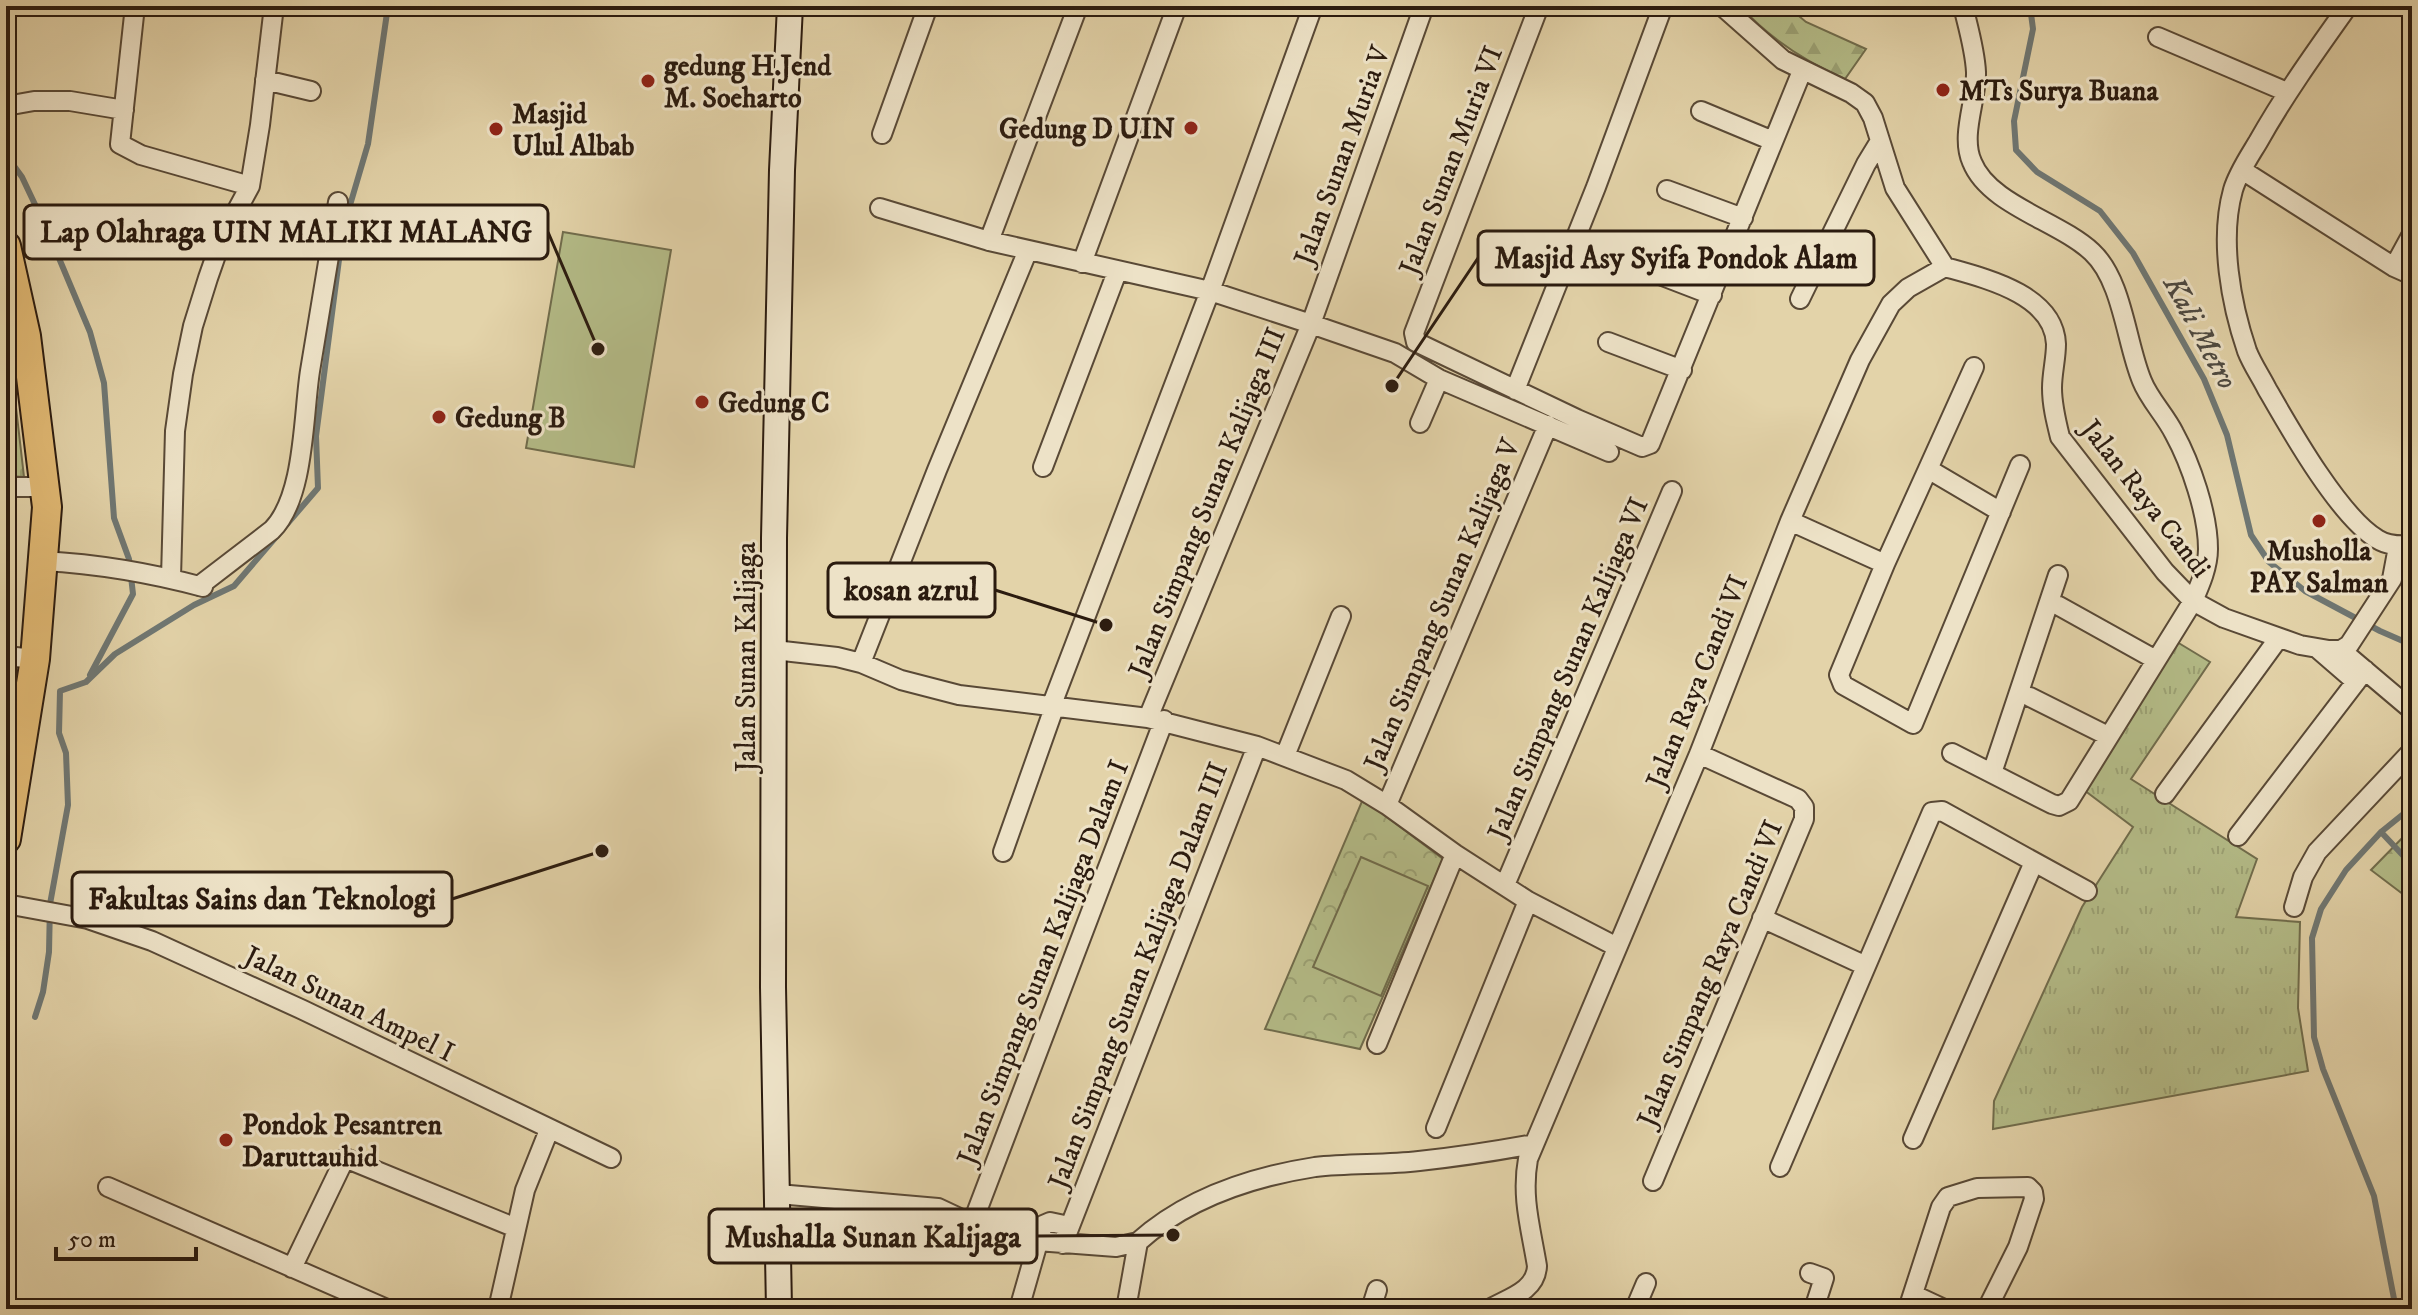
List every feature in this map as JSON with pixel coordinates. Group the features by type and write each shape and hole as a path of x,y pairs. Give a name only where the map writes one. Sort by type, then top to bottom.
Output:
{"main road":[{"name":"Jalan Sunan Kalijaga","path":"779,1309 773,987 774,650 781,185 790,6"},
{"path":"6,246 26,336 46,487 35,659 6,839"}],"street":[{"path":"135,6 120,144 141,155 250,186"},
{"path":"161,577 185,362 193,326 222,238 250,186 274,6"},
{"path":"882,134 928,6"},
{"path":"989,241 1078,6"},
{"path":"1082,263 1177,6"},
{"path":"1003,852 1052,707 1210,291 1313,6"},
{"name":"Jalan Sunan Muria V","path":"1311,324 1424,6"},
{"name":"Jalan Sunan Muria VI","path":"1515,390 1424,347 1416,342 1414,333 1539,6"},
{"path":"1663,6 1596,187 1515,390 1577,419 1646,446 1650,444 1802,71"},
{"path":"1722,6 1783,60 1865,103 1895,188 1945,267"},
{"path":"1952,753 2059,806 2069,801 2193,601 2208,551 2205,520 2189,466 2175,434 2142,382 2106,271 2095,254 2072,235 2006,198 1985,181 1971,161 1968,135 1976,71 1963,6"},
{"path":"2348,6 2287,92 2242,170 2230,208 2227,247 2234,300 2248,353 2290,430 2359,525 2379,541 2405,546 2392,579 2345,647 2360,676"},
{"path":"2158,37 2287,92"},
{"path":"265,80 311,91"},
{"path":"6,106 34,101 70,101 124,110"},
{"path":"1701,111 1773,141"},
{"path":"1800,299 1880,141"},
{"path":"2242,170 2394,267 2412,275"},
{"path":"1667,190 1743,218"},
{"path":"43,561 93,565 201,587 277,524 290,496 298,465 338,202"},
{"path":"880,208 989,241 1210,291 1311,324 1395,353 1439,379 1609,452"},
{"path":"2394,267 2412,234"},
{"path":"862,659 1028,250"},
{"path":"1634,265 1712,295"},
{"name":"Jalan Raya Candi","path":"1945,267 1983,278 2015,292 2038,307 2046,317 2054,330 2056,344 2051,385 2053,411 2060,437 2145,548 2193,601 2224,618 2278,639 2319,650 2345,647"},
{"name":"Jalan Raya Candi VI","path":"1489,1309 1531,1286 1537,1276 1524,1189 1528,1159 1699,754 1790,521 1842,398 1883,315 1908,288 1945,267"},
{"path":"1043,467 1117,272"},
{"name":"Jalan Simpang Sunan Kalijaga III","path":"1155,713 1311,324"},
{"path":"1608,342 1682,370"},
{"path":"1974,367 1885,564 1839,675 1843,685 1907,724 1913,724 2020,465"},
{"path":"1420,423 1439,379"},
{"name":"Jalan Simpang Sunan Kalijaga V","path":"1387,805 1548,425"},
{"path":"1928,469 2001,512"},
{"path":"6,487 46,487"},
{"name":"Jalan Simpang Sunan Kalijaga VI","path":"1505,885 1672,491"},
{"path":"1790,521 1885,564"},
{"path":"1992,773 2058,575"},
{"path":"2059,606 2156,660"},
{"path":"1285,756 1341,616"},
{"path":"2165,794 2278,639"},
{"path":"774,650 862,659 901,680 959,695 1052,707 1155,713 1257,746 1346,780 1528,901 1617,947"},
{"path":"2319,650 2412,710"},
{"path":"6,656 35,659"},
{"path":"2238,836 2360,676"},
{"path":"2030,697 2108,736"},
{"name":"Jalan Simpang Sunan Kalijaga Dalam I","path":"972,1224 1155,713"},
{"name":"Jalan Simpang Sunan Kalijaga Dalam III","path":"1063,1244 1257,746"},
{"path":"2294,907 2303,877 2317,852 2412,751"},
{"name":"Jalan Simpang Raya Candi VI","path":"1653,1181 1804,819 1804,807 1798,799 1699,754"},
{"path":"1780,1167 1932,812 1942,811 2087,891"},
{"path":"1377,1044 1455,854"},
{"path":"1913,1139 2034,862"},
{"path":"1436,1128 1528,901"},
{"name":"Jalan Sunan Ampel I","path":"6,904 88,919 152,941 611,1158"},
{"path":"1762,918 1866,966"},
{"path":"498,1309 525,1190 549,1130"},
{"path":"778,1194 938,1208 1002,1234 1063,1244 1116,1247 1138,1242 1190,1204 1268,1177 1317,1167 1419,1161 1534,1144"},
{"path":"292,1268 342,1160 348,1158 516,1228"},
{"path":"108,1187 387,1309"},
{"path":"1944,1309 1911,1302 1936,1223 1948,1197 1977,1188 2028,1187 2034,1199 2018,1247 1987,1309"},
{"name":"Jalan Simpang Sunan Kalijaga Dalam III","path":"1037,1241 1043,1225 1050,1222 1069,1226"},
{"path":"1019,1309 1037,1241"},
{"path":"1126,1309 1138,1242"},
{"path":"1810,1273 1824,1278 1814,1309"},
{"path":"1635,1309 1646,1283"},
{"path":"1371,1309 1377,1290"}],"green space":[{"path":"1740,6 1787,6 1806,22 1866,49 1845,79 1788,48"},
{"path":"563,232 671,250 634,467 526,448"},
{"path":"6,320 24,477 6,476"},
{"path":"2177,642 2210,662 2131,779 2257,859 2236,917 2300,922 2298,1008 2308,1071 1993,1129 1994,1101 2082,907 2133,827 2084,790"},
{"path":"1363,799 1443,859 1360,1049 1265,1029"},
{"path":"2412,828 2412,901 2371,870"},
{"path":"1361,857 1428,886 1381,996 1313,967"}],"waterway":[{"path":"35,1017 43,992 49,952 50,904 68,805 66,753 59,733 60,691 86,682 115,654 194,605 234,586 318,488 316,436 343,229 368,144 388,6"},
{"name":"Kali Metro","path":"2030,6 2033,29 2014,121 2016,150 2037,172 2100,211 2133,253 2204,379 2227,435 2251,535 2269,562 2305,591 2412,645"},
{"path":"6,155 22,177 48,232 90,332 104,383 114,518 129,559 133,594 90,675"},
{"name":"Kali Metro","path":"2396,1309 2374,1196 2323,1069 2314,1037 2312,938 2321,909 2346,870 2381,832 2412,807"},
{"path":"2381,832 2412,865"}],"place":[{"name":"gedung H.Jend M. Soeharto","path":"648,81"},
{"name":"MTs Surya Buana","path":"1943,90"},
{"name":"Gedung D UIN","path":"1191,128"},
{"name":"Masjid Ulul Albab","path":"496,129"},
{"name":"Lap Olahraga UIN MALIKI MALANG","path":"598,349"},
{"name":"Masjid Asy Syifa Pondok Alam","path":"1392,386"},
{"name":"Gedung C","path":"702,402"},
{"name":"Gedung B","path":"439,417"},
{"name":"Musholla PAY Salman","path":"2319,521"},
{"name":"kosan azrul","path":"1106,625"},
{"name":"Fakultas Sains dan Teknologi","path":"602,851"},
{"name":"Pondok Pesantren Daruttauhid","path":"226,1140"},
{"name":"Mushalla Sunan Kalijaga","path":"1173,1235"}]}
